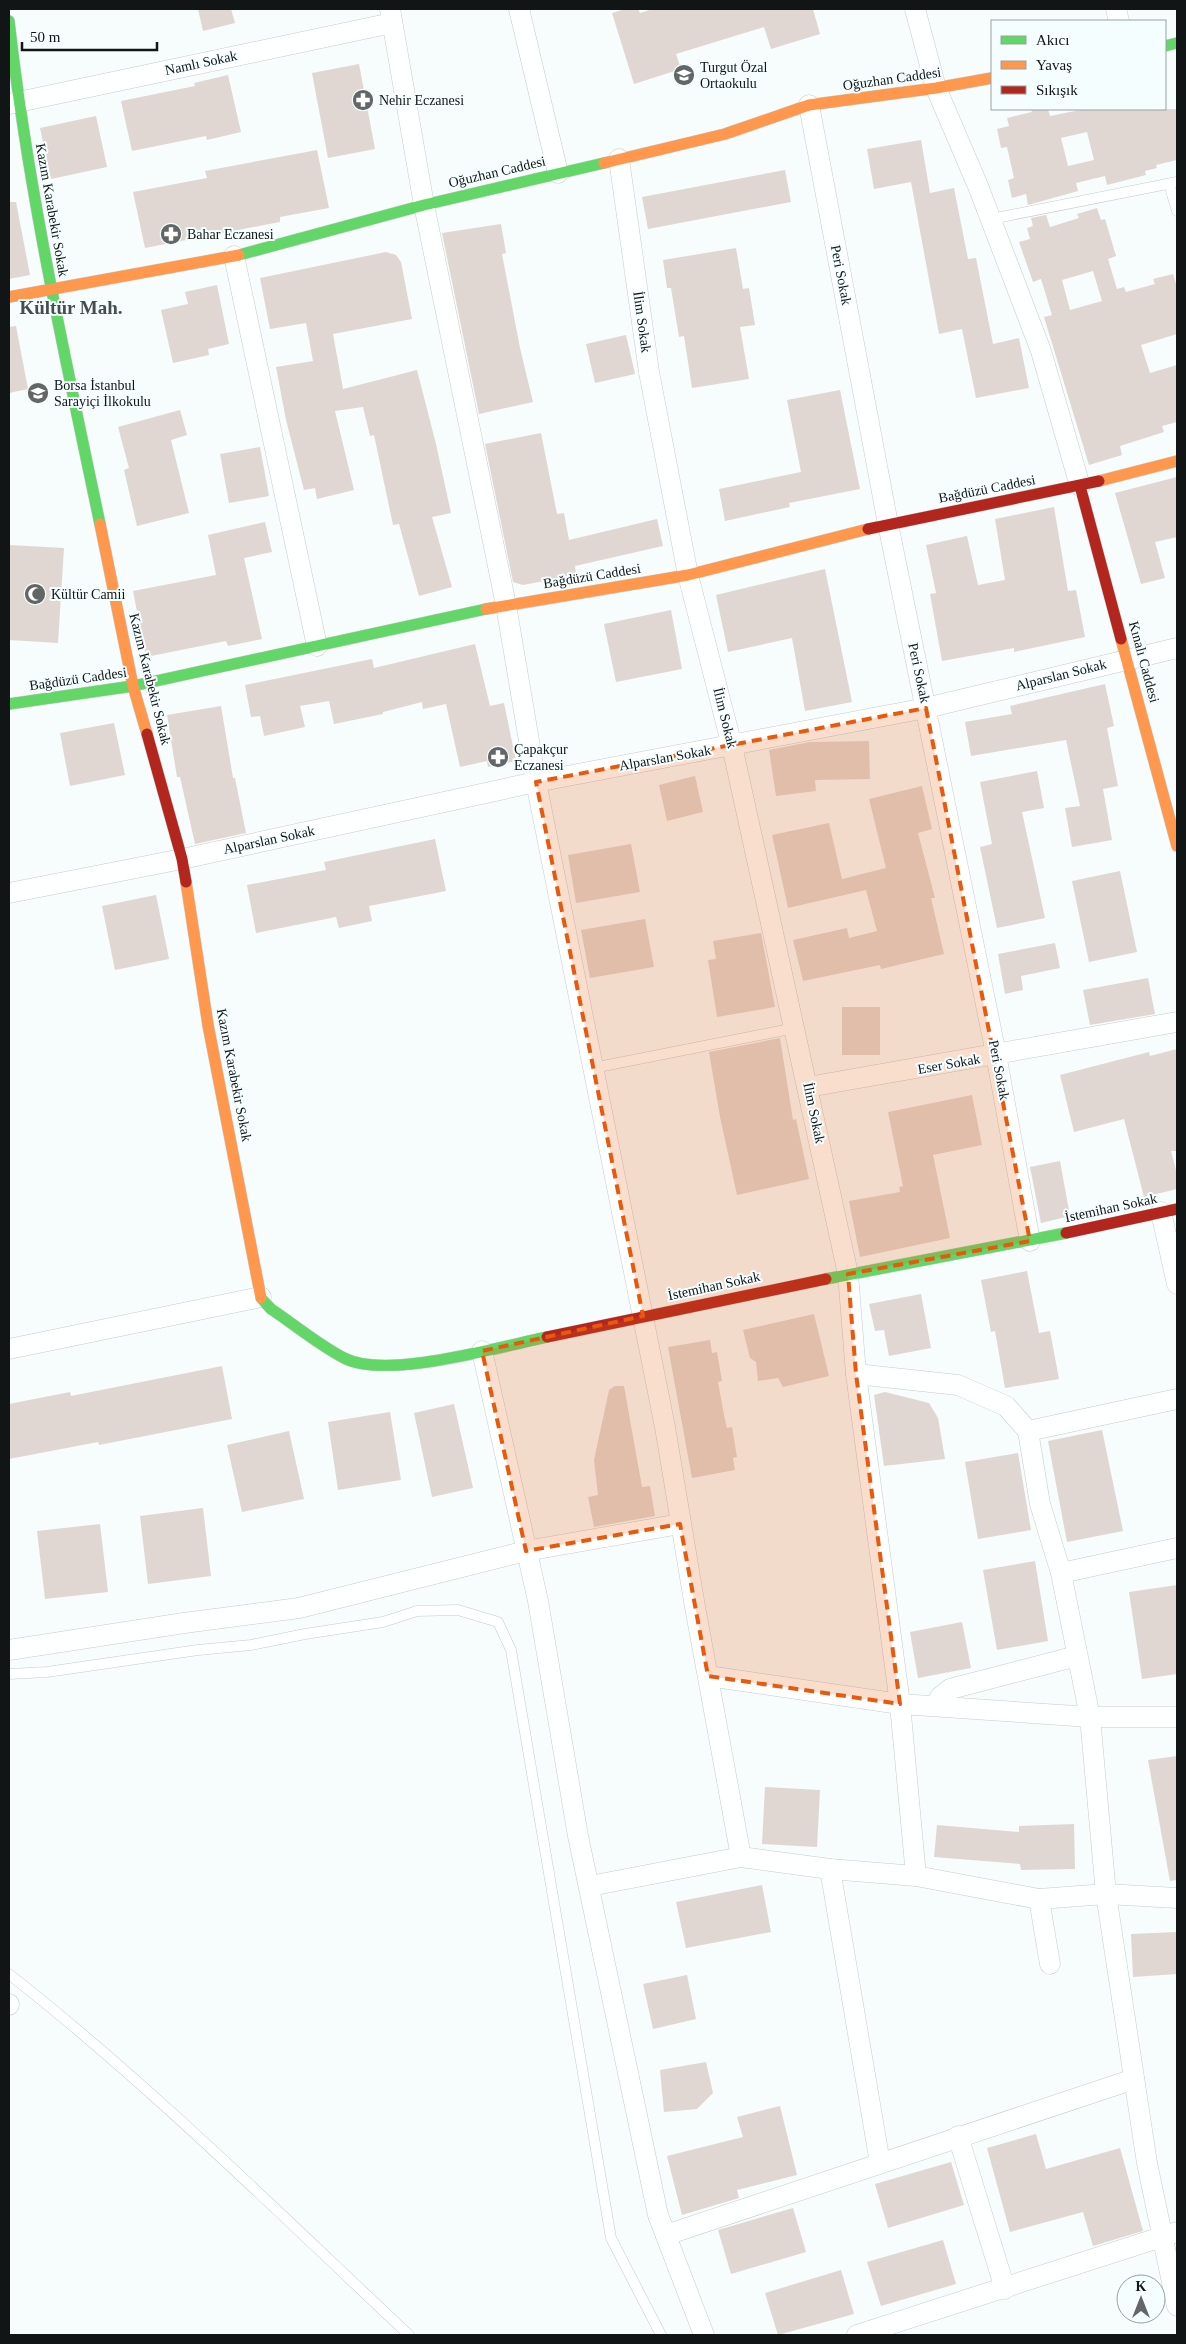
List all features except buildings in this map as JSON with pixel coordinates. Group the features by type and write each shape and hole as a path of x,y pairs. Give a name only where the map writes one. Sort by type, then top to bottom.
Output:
{"street":[{"path":"519,9 558,173"},
{"path":"915,9 936,88 991,219 1041,351 1080,486"},
{"path":"391,16 424,205 506,605 536,782 644,1316 741,1856"},
{"name":"Namlı Sokak","path":"14,103 391,16"},
{"name":"Kazım Karabekir Sokak","path":"9,21 14,103 51,289 133,686 182,860 208,1024 266,1303"},
{"name":"Oğuzhan Caddesi","path":"9,297 234,256 424,205 725,134 809,105 936,88 991,78"},
{"name":"Peri Sokak","path":"809,105 888,524 996,1056 1030,1240"},
{"name":"İlim Sokak","path":"619,159 649,372 688,575 732,746 848,1274 856,1374 900,1704 916,1876"},
{"path":"234,256 317,646"},
{"name":"Bağdüzü Caddesi","path":"9,704 133,686 506,605 688,575 888,524 1080,486 1177,461"},
{"name":"Kınalı Caddesi","path":"1080,486 1128,658 1177,846"},
{"name":"Alparslan Sokak","path":"9,892 182,860 536,782 926,708 1128,658 1177,648"},
{"name":"Eser Sokak","path":"808,1088 996,1056 1177,1022"},
{"path":"1169,1210 1177,1284"},
{"name":"İstemihan Sokak","path":"266,1303 345,1359 374,1367 403,1366 848,1274 1030,1240 1169,1210"},
{"path":"9,1349 266,1303"},
{"path":"482,1351 538,1601 578,1836 658,2215 704,2335"},
{"path":"856,1374 958,1385 1006,1406 1028,1431 1040,1504 1061,1573 1090,1717 1106,1894 1147,2163 1170,2234 1177,2306"},
{"path":"1028,1431 1177,1399"},
{"path":"9,1650 184,1623 298,1608 526,1551 680,1524"},
{"path":"1061,1573 1177,1548"},
{"path":"936,1706 940,1696 950,1689 1077,1656"},
{"path":"708,1676 900,1704 1090,1717 1177,1717"},
{"path":"590,1886 741,1856 830,1869 916,1876 1039,1899 1106,1894 1177,1898"},
{"path":"830,1869 880,2163"},
{"path":"1039,1899 1050,1964"},
{"path":"666,2235 958,2136 1134,2079"},
{"path":"958,2136 1004,2289"},
{"path":"857,2335 1170,2234"}],"lane":[{"path":"991,219 1173,183 1177,211"},
{"path":"593,1068 795,1028"},
{"path":"9,1674 47,1672 198,1650 252,1645 305,1634 383,1622 417,1611 458,1610 498,1622 511,1650 611,2238 661,2335"},
{"path":"9,1974 65,2018 184,2124 409,2335"}],"highlighted area":[{"path":"926,708 1030,1241 848,1274 856,1374 900,1704 708,1676 680,1524 526,1551 482,1351 643,1316 536,782"}],"traffic: fast":[{"path":"9,21 26,147 48,273 100,524"},
{"path":"1166,46 1177,43"},
{"path":"239,255 424,205 604,163"},
{"path":"9,704 133,686 486,609"},
{"path":"826,1279 1066,1233"},
{"path":"261,1298 271,1309 325,1347 344,1358 363,1364 414,1364 443,1360 547,1337"}],"traffic: slow":[{"path":"604,163 725,134 809,105 936,88 991,78"},
{"path":"9,297 239,255"},
{"path":"1099,481 1177,461"},
{"path":"100,524 133,686 147,734"},
{"path":"486,609 688,575 868,529"},
{"path":"1121,639 1177,846"},
{"path":"186,882 208,1025 261,1298"}],"traffic: jam":[{"path":"868,529 1099,481"},
{"path":"1080,486 1121,639"},
{"path":"147,734 182,859 186,882"},
{"path":"1066,1233 1177,1209"},
{"path":"547,1337 826,1279"}],"place":[{"name":"Turgut Özal Ortaokulu","path":"684,75"},
{"name":"Nehir Eczanesi","path":"363,100"},
{"name":"Bahar Eczanesi","path":"171,234"},
{"name":"Borsa İstanbul Sarayiçi İlkokulu","path":"38,393"},
{"name":"Kültür Camii","path":"35,594"},
{"name":"Çapakçur Eczanesi","path":"498,757"}],"district":[{"name":"Kültür Mah.","path":"71,307"}]}
